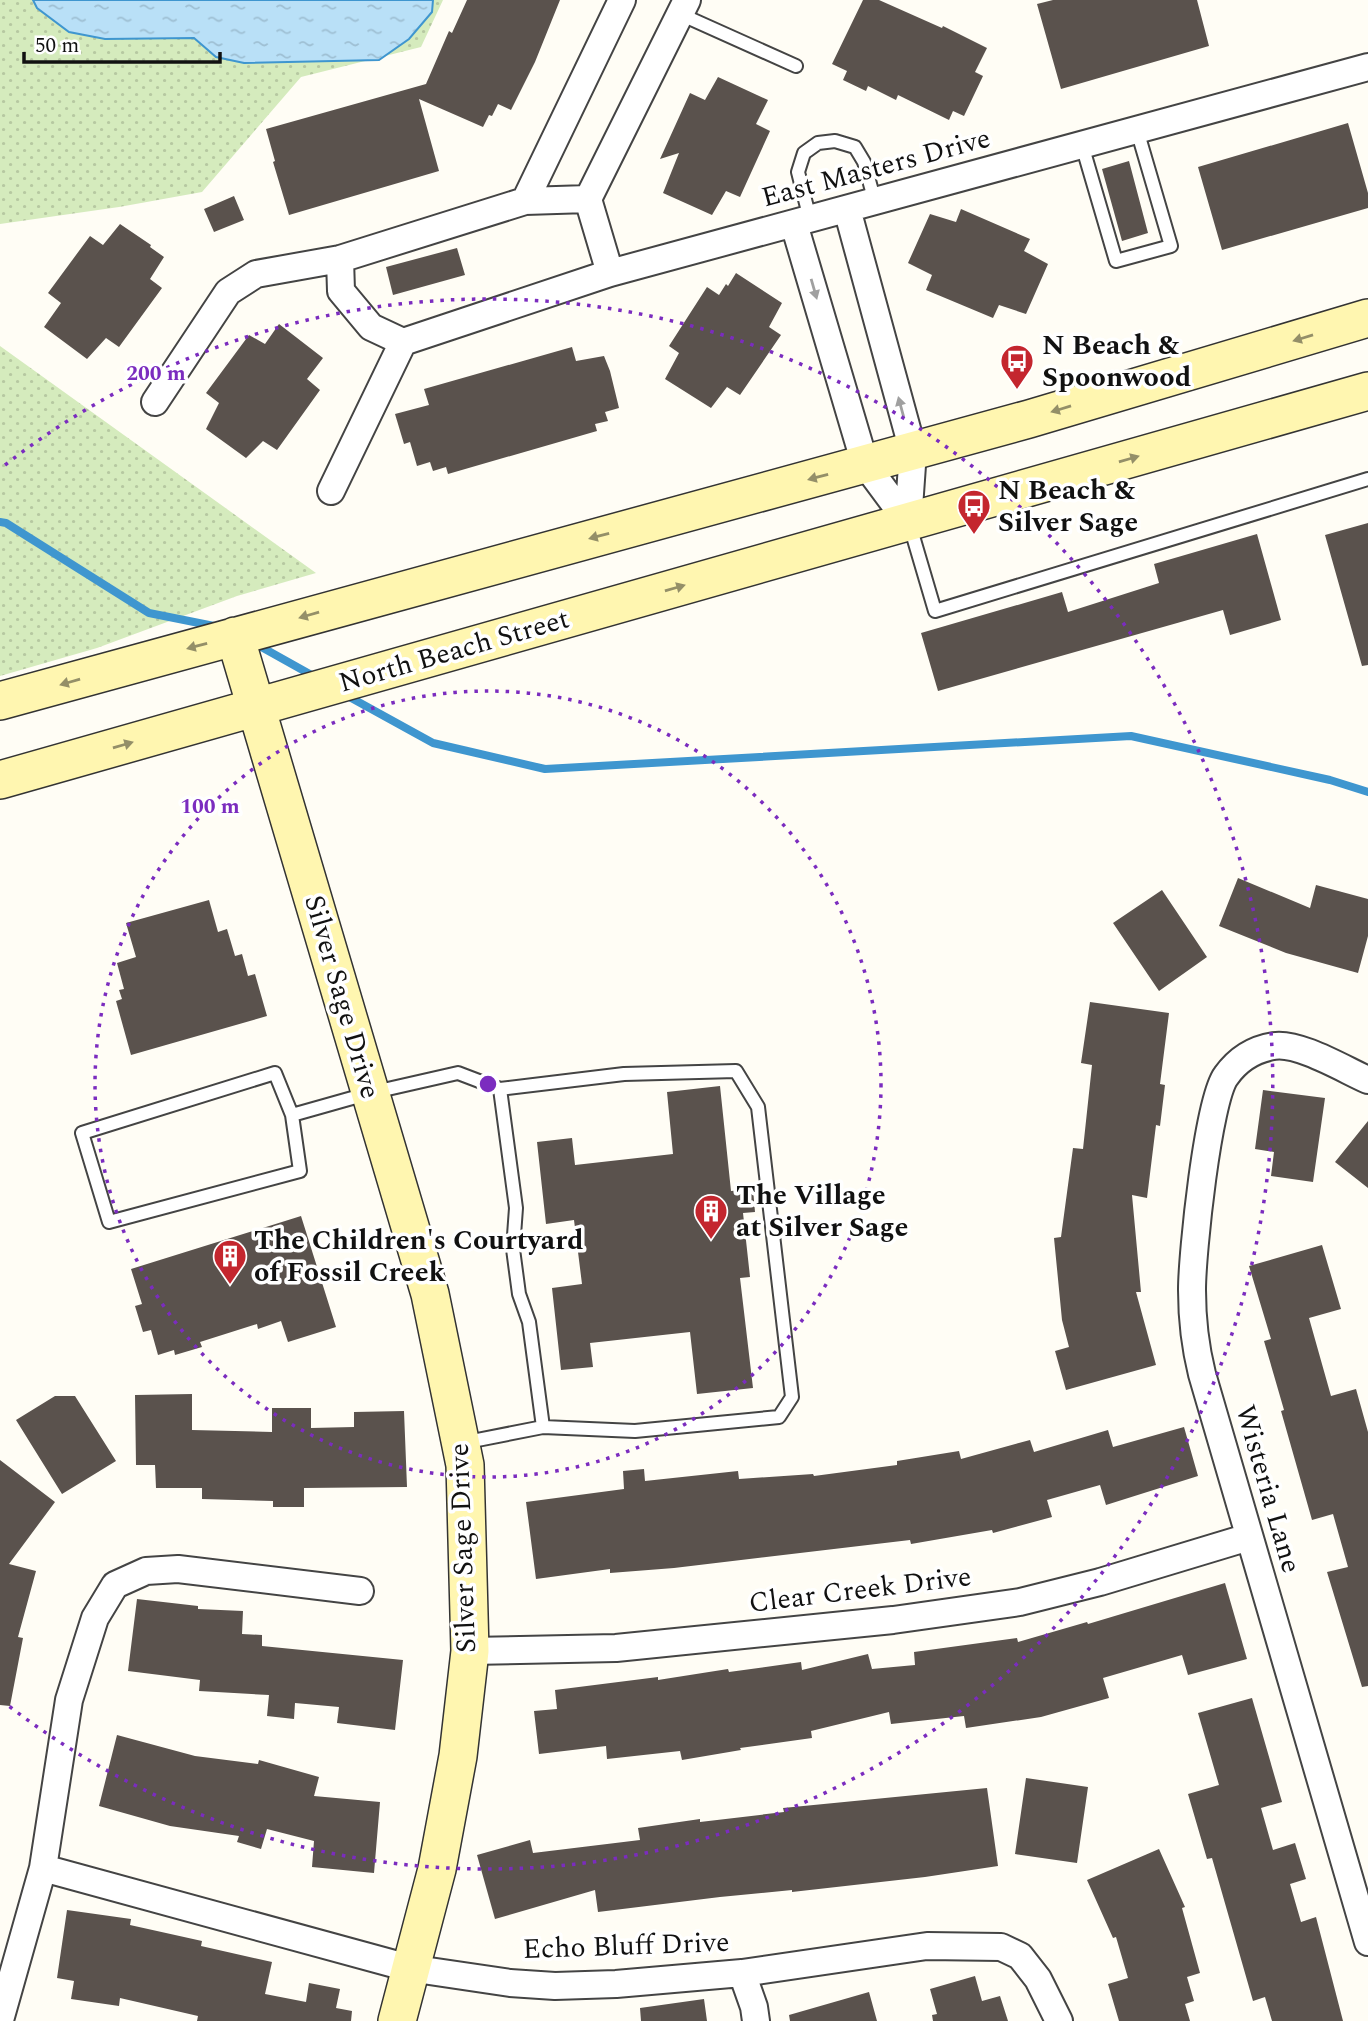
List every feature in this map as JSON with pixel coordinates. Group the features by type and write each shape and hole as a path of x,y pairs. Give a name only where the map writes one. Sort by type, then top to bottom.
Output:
{"main road":[{"path":"0,701 1029,419 1368,318"},
{"name":"North Beach Street","path":"0,780 1368,391"},
{"name":"Silver Sage Drive","path":"235,636 430,1294 466,1465 470,1651 458,1756 437,1869 397,2021"}],"street":[{"path":"525,201 622,0"},
{"path":"610,273 588,199 684,7"},
{"name":"East Masters Drive","path":"403,342 610,273 1368,67"},
{"path":"155,402 228,292 256,274 340,258 525,201 588,199"},
{"path":"847,209 913,451 908,522"},
{"path":"802,221 865,464 908,522"},
{"path":"331,491 403,342 371,327 341,291 340,258"},
{"name":"Wisteria Lane","path":"1368,1080 1298,1048 1277,1045 1249,1053 1226,1076 1214,1110 1197,1226 1192,1288 1194,1339 1368,1942"},
{"name":"Clear Creek Drive","path":"470,1651 616,1648 894,1620 1008,1604 1100,1582 1249,1537"},
{"path":"0,2020 43,1868 69,1700 95,1618 115,1585 146,1571 177,1569 360,1591"},
{"name":"Echo Bluff Drive","path":"43,1868 409,1968 510,1983 555,1986 616,1984 742,1973 927,1945 1001,1948 1020,1956 1038,1979 1059,2021"},
{"path":"742,1973 756,2021"}],"lane":[{"path":"684,7 796,66"},
{"path":"1082,145 1116,261 1171,246 1137,130"},
{"path":"802,221 798,172 804,153 818,144 835,141 855,147 864,162 875,202"},
{"path":"908,522 934,611 1368,479"},
{"path":"292,1115 370,1093 458,1073 500,1089 624,1074 736,1071 758,1107 792,1397 779,1417 635,1431 543,1427 461,1443"},
{"path":"275,1073 292,1115 300,1171 109,1222 82,1133 275,1073"},
{"path":"500,1089 516,1208 513,1249 519,1294 529,1322 543,1427"}],"green space":[{"path":"0,0 443,0 421,47 301,77 202,192 0,224"},
{"path":"0,346 316,573 237,596 97,648 0,676"}],"water":[{"path":"33,0 433,0 432,12 409,39 379,60 244,63 216,57 194,38 105,39 69,32 37,8"}],"building":[{"path":"467,0 560,0 535,62 511,110 498,104 483,127 419,99 439,171 289,215 266,129 426,84 449,31 452,33"},
{"path":"863,0 879,0 942,28 943,26 987,48 975,72 983,76 964,116 953,111 949,120 898,95 896,100 868,86 866,91 843,80 847,71 832,64"},
{"path":"1053,0 1197,0 1209,46 1061,89 1037,4"},
{"path":"718,77 768,100 756,124 770,131 740,197 726,191 712,215 663,193 679,153 660,159 690,93 705,100"},
{"path":"1348,123 1368,193 1368,208 1222,250 1198,167"},
{"path":"1129,161 1148,233 1122,241 1102,169"},
{"path":"234,196 244,220 214,232 204,209"},
{"path":"961,209 1030,239 1024,251 1048,264 1026,314 999,305 993,318 926,290 932,275 908,263 930,214 956,222"},
{"path":"120,224 164,257 150,279 162,288 119,347 106,338 87,359 44,327 61,303 48,293 90,236 103,245"},
{"path":"457,248 465,275 393,295 386,267"},
{"path":"736,273 782,303 769,327 781,335 740,395 727,387 711,408 665,379 679,353 669,346 707,287 719,295"},
{"path":"279,324 323,358 307,379 320,390 277,450 263,441 246,458 206,429 219,403 206,393 249,335 265,344"},
{"path":"572,347 576,361 604,356 610,371 619,408 605,412 608,421 595,424 597,431 448,474 446,467 433,471 430,462 417,466 410,442 404,444 395,414 429,405 424,389"},
{"path":"1368,523 1368,665 1362,666 1325,535"},
{"path":"1257,534 1281,620 1230,635 1223,610 938,691 921,633 1062,592 1068,612 1159,583 1154,564"},
{"path":"1238,878 1310,908 1316,885 1368,899 1368,936 1358,973 1286,953 1219,926"},
{"path":"1162,890 1207,957 1159,991 1113,923"},
{"path":"209,900 218,932 227,929 235,956 242,954 248,976 255,974 267,1016 131,1055 116,1001 122,999 119,990 124,989 117,963 136,957 126,923"},
{"path":"1090,1002 1169,1013 1160,1084 1165,1085 1160,1126 1156,1125 1147,1198 1132,1195 1141,1292 1136,1292 1156,1365 1066,1390 1055,1351 1069,1347 1062,1320 1054,1238 1061,1237 1073,1148 1083,1149 1092,1065 1081,1063"},
{"name":"The Village at Silver Sage","path":"720,1086 731,1191 753,1189 755,1212 743,1213 750,1277 740,1278 753,1388 697,1394 690,1332 590,1343 593,1367 561,1370 552,1288 582,1284 574,1220 546,1224 537,1142 572,1138 575,1165 673,1154 667,1092"},
{"path":"1263,1090 1325,1098 1313,1182 1271,1176 1274,1152 1255,1149"},
{"path":"1368,1121 1368,1188 1335,1162"},
{"name":"The Children's Courtyard of Fossil Creek","path":"301,1216 336,1327 288,1342 281,1321 258,1329 257,1324 200,1342 202,1347 175,1355 174,1350 158,1355 151,1330 143,1332 135,1306 142,1304 131,1269"},
{"path":"1322,1245 1341,1309 1309,1318 1331,1396 1356,1389 1368,1432 1368,1686 1362,1687 1327,1572 1348,1567 1333,1514 1312,1520 1281,1411 1284,1410 1264,1341 1271,1339 1249,1266"},
{"path":"192,1394 192,1430 272,1432 272,1408 311,1408 311,1428 354,1427 354,1412 404,1411 407,1487 304,1488 304,1507 273,1507 273,1501 202,1499 202,1488 156,1488 155,1465 136,1465 135,1395"},
{"path":"55,1396 75,1396 116,1461 62,1494 16,1420"},
{"path":"1184,1427 1198,1476 1106,1505 1100,1485 1047,1500 1052,1517 993,1533 992,1530 911,1544 910,1540 674,1568 610,1573 610,1569 536,1579 526,1502 624,1489 623,1471 644,1469 645,1481 738,1471 739,1479 814,1476 897,1465 897,1461 959,1451 961,1459 1030,1440 1034,1452 1108,1430 1113,1447"},
{"path":"0,1460 55,1502 9,1564 36,1571 18,1637 23,1638 10,1706 0,1705"},
{"path":"1225,1583 1247,1659 1188,1675 1182,1655 1103,1678 1109,1698 1041,1717 966,1728 964,1716 891,1724 889,1712 811,1731 812,1738 740,1748 741,1750 682,1760 680,1751 607,1759 606,1746 539,1754 534,1711 557,1709 555,1690 801,1662 802,1670 868,1654 872,1669 915,1665 914,1652 1017,1638 1018,1642"},
{"path":"137,1599 198,1606 198,1609 243,1611 242,1634 262,1635 262,1646 403,1660 395,1730 337,1723 339,1707 295,1703 294,1719 267,1716 269,1695 199,1691 200,1680 128,1671"},
{"path":"1252,1698 1282,1802 1261,1808 1273,1850 1295,1843 1306,1879 1290,1884 1301,1922 1316,1917 1343,2021 1272,2021 1265,1997 1253,2001 1212,1858 1207,1859 1188,1794 1219,1785 1198,1713"},
{"path":"117,1735 195,1756 258,1764 259,1760 319,1777 314,1796 380,1802 374,1873 312,1867 314,1841 267,1829 261,1849 237,1842 239,1836 170,1826 99,1806"},
{"path":"1026,1778 1088,1787 1077,1863 1015,1854"},
{"path":"987,1788 998,1866 925,1877 598,1912 595,1890 495,1919 477,1855 530,1840 533,1853 640,1840 638,1828 700,1819 700,1822 784,1812 783,1808"},
{"path":"1159,1849 1185,1907 1182,1908 1200,1973 1187,1977 1194,2001 1185,2004 1190,2021 1119,2021 1108,1984 1128,1978 1116,1937 1113,1938 1087,1880"},
{"path":"67,1910 131,1919 130,1925 202,1941 201,1946 272,1962 265,1994 306,2002 309,1983 340,1989 336,2008 352,2011 351,2021 197,2021 198,2016 120,1998 119,2006 71,1999 74,1981 57,1978"},
{"path":"975,1976 982,2001 1000,1996 1008,2021 933,2021 932,2015 937,2014 930,1989"},
{"path":"869,1992 877,2021 790,2021 789,2015"},
{"path":"704,1999 707,2021 641,2021 640,2008"}],"waterway":[{"path":"0,522 6,523 149,613 219,627"},
{"path":"256,644 315,677"},
{"path":"344,694 433,743 545,769 1131,736 1330,780 1368,792"}],"place":[{"name":"N Beach & Spoonwood","path":"1017,391"},
{"name":"N Beach & Silver Sage","path":"974,536"},
{"name":"The Village at Silver Sage","path":"711,1241"},
{"name":"The Children's Courtyard of Fossil Creek","path":"230,1286"}]}
